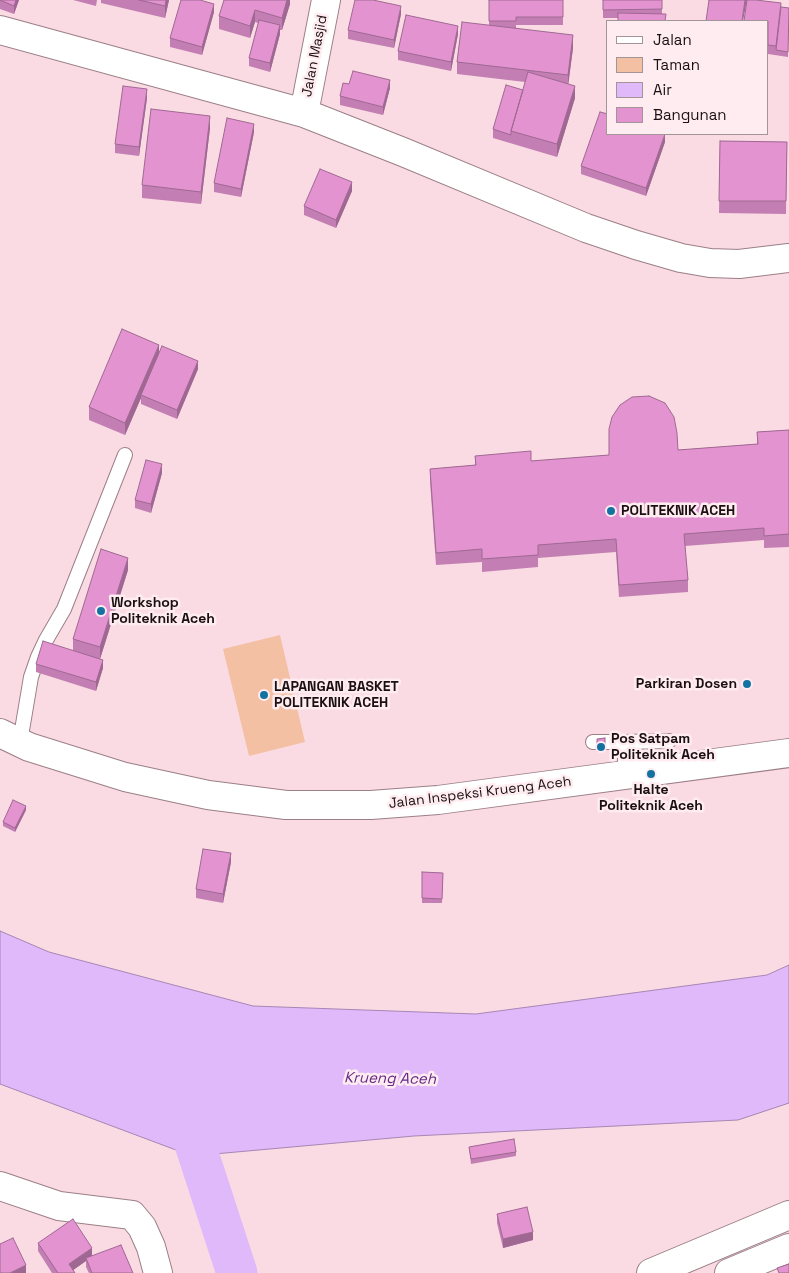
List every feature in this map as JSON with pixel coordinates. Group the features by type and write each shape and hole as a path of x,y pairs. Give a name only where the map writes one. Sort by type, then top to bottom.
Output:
{"main road":[{"name":"Jalan Masjid","path":"304,113 326,0"},
{"path":"0,30 304,113 404,152 586,228 636,245 681,258 710,263 739,264 789,258"},
{"name":"Jalan Inspeksi Krueng Aceh","path":"10,737 29,747 125,778 208,795 286,805 371,805 438,800 789,753"},
{"path":"0,1186 59,1206 132,1215 142,1227 152,1247 158,1273"},
{"path":"651,1273 789,1215"},
{"path":"747,1232 756,1267"},
{"path":"729,1273 756,1267 789,1248"}],"lane":[{"path":"10,737 38,657 64,609 125,455"},
{"path":"593,742 669,741"},
{"path":"624,742 626,775"}],"green space":[{"name":"LAPANGAN BASKET POLITEKNIK ACEH","path":"280,635 305,742 249,756 223,649"}],"water":[{"name":"Krueng Aceh","path":"0,931 49,952 253,1006 476,1014 767,975 789,965 789,1103 738,1120 414,1136 192,1156 0,1084"}],"building":[{"path":"0,0 16,0 14,6"},
{"path":"139,0 166,0 165,6"},
{"path":"181,0 200,0 214,4 202,47 170,38"},
{"path":"224,0 287,0 282,18 255,10 250,26 219,16"},
{"path":"355,0 373,0 401,6 394,40 348,30"},
{"path":"489,0 563,0 563,17 516,17 516,21 489,21"},
{"path":"603,0 662,0 662,9 603,10"},
{"path":"709,0 745,0 742,20 706,20"},
{"path":"747,0 781,3 776,46 769,45 769,20 744,20"},
{"path":"781,7 789,8 788,52 776,50"},
{"path":"618,13 666,14 665,20 618,20"},
{"path":"406,15 458,26 451,62 398,51"},
{"path":"259,20 280,25 270,63 249,58"},
{"path":"462,22 573,35 568,75 457,62"},
{"path":"353,71 390,80 383,107 340,96 343,83 349,84"},
{"path":"528,72 575,86 557,144 511,131"},
{"path":"506,85 523,90 511,135 493,129"},
{"path":"123,86 147,89 139,147 115,144"},
{"path":"151,109 210,116 201,192 142,185"},
{"path":"600,112 606,114 606,135 665,135 646,188 581,166"},
{"path":"227,118 254,124 241,189 214,183"},
{"path":"720,141 787,142 786,201 719,201"},
{"path":"320,169 352,182 336,220 304,206"},
{"path":"122,329 159,345 125,423 89,407"},
{"path":"162,346 198,361 177,410 141,395"},
{"name":"POLITEKNIK ACEH","path":"649,396 665,403 674,417 678,450 758,444 757,432 789,430 789,534 764,536 764,528 684,534 688,580 619,585 616,539 538,545 538,555 482,559 482,549 436,553 430,469 476,465 475,456 531,451 531,461 609,455 609,429 612,417 620,405 632,397"},
{"path":"146,460 162,464 151,504 135,500"},
{"name":"Workshop Politeknik Aceh","path":"101,549 128,558 100,647 73,639"},
{"name":"Workshop Politeknik Aceh","path":"43,641 103,660 96,682 36,664"},
{"path":"605,738 605,747 597,747 597,739"},
{"path":"13,800 26,806 15,828 3,822"},
{"path":"203,849 231,853 223,894 196,889"},
{"path":"422,872 443,873 442,899 422,898"},
{"path":"514,1139 516,1152 471,1159 469,1147"},
{"path":"527,1207 533,1232 503,1239 497,1214"},
{"path":"73,1219 92,1248 69,1264 75,1273 58,1273 38,1243"},
{"path":"13,1238 26,1265 10,1273 0,1273 0,1244"},
{"path":"121,1245 133,1273 92,1273 86,1258"},
{"path":"789,1264 789,1273 779,1273 777,1268"}],"waterway":[{"path":"181,1101 237,1273"}],"place":[{"name":"POLITEKNIK ACEH","path":"611,511"},
{"name":"Workshop Politeknik Aceh","path":"101,611"},
{"name":"Parkiran Dosen","path":"747,684"},
{"name":"LAPANGAN BASKET POLITEKNIK ACEH","path":"264,695"},
{"name":"Pos Satpam Politeknik Aceh","path":"601,747"},
{"name":"Halte Politeknik Aceh","path":"651,774"}]}
